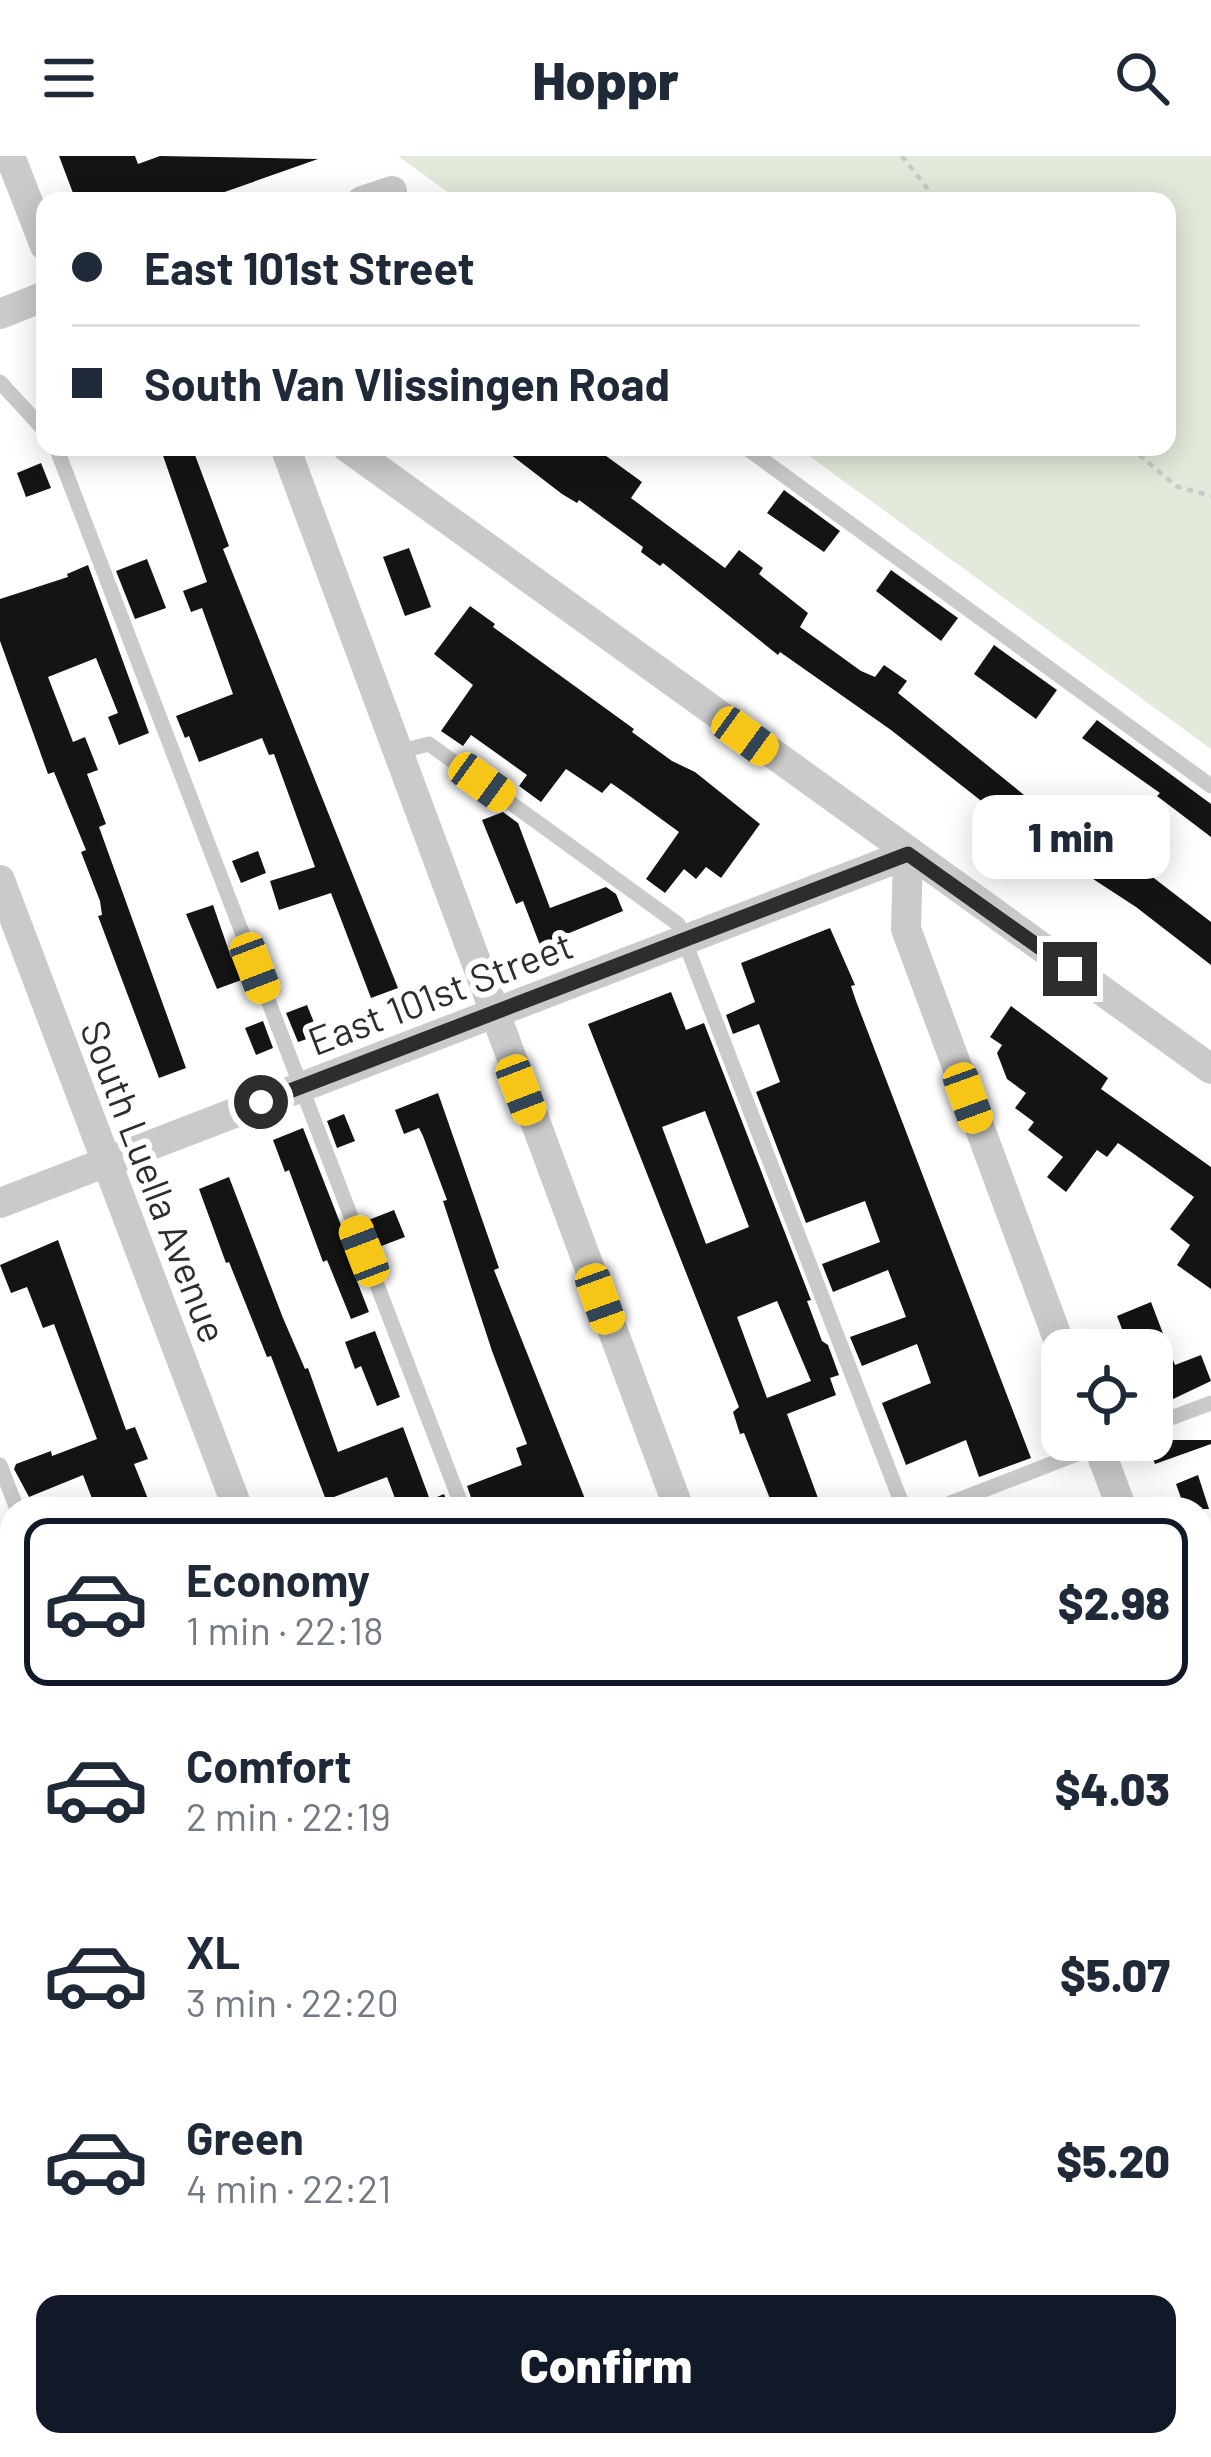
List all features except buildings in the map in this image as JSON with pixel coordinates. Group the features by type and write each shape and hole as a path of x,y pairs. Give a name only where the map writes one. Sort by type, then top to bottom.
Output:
{"street":[{"path":"10,156 36,223"},
{"path":"0,314 36,300"},
{"path":"288,456 674,1497"},
{"path":"359,456 1211,1070"},
{"path":"908,854 906,929 1054,1329"},
{"name":"East 101st Street","path":"0,1203 908,854"},
{"name":"South Luella Avenue","path":"0,880 233,1497"},
{"path":"1108,1461 1118,1497"}],"lane":[{"path":"0,382 36,421"},
{"path":"59,456 458,1497"},
{"path":"757,456 1211,786"},
{"path":"397,752 429,743 678,923 899,1497"},
{"path":"1173,1417 1211,1402"},
{"path":"965,1497 1055,1461"},
{"path":"0,1465 12,1497"}],"path":[{"path":"902,156 931,192"},
{"path":"1141,456 1176,486 1211,496"}],"green space":[{"path":"398,156 1211,156 1211,749 809,456 1176,456 1176,192 448,192"}],"route":[{"path":"261,1102 908,854 1070,969"}]}
